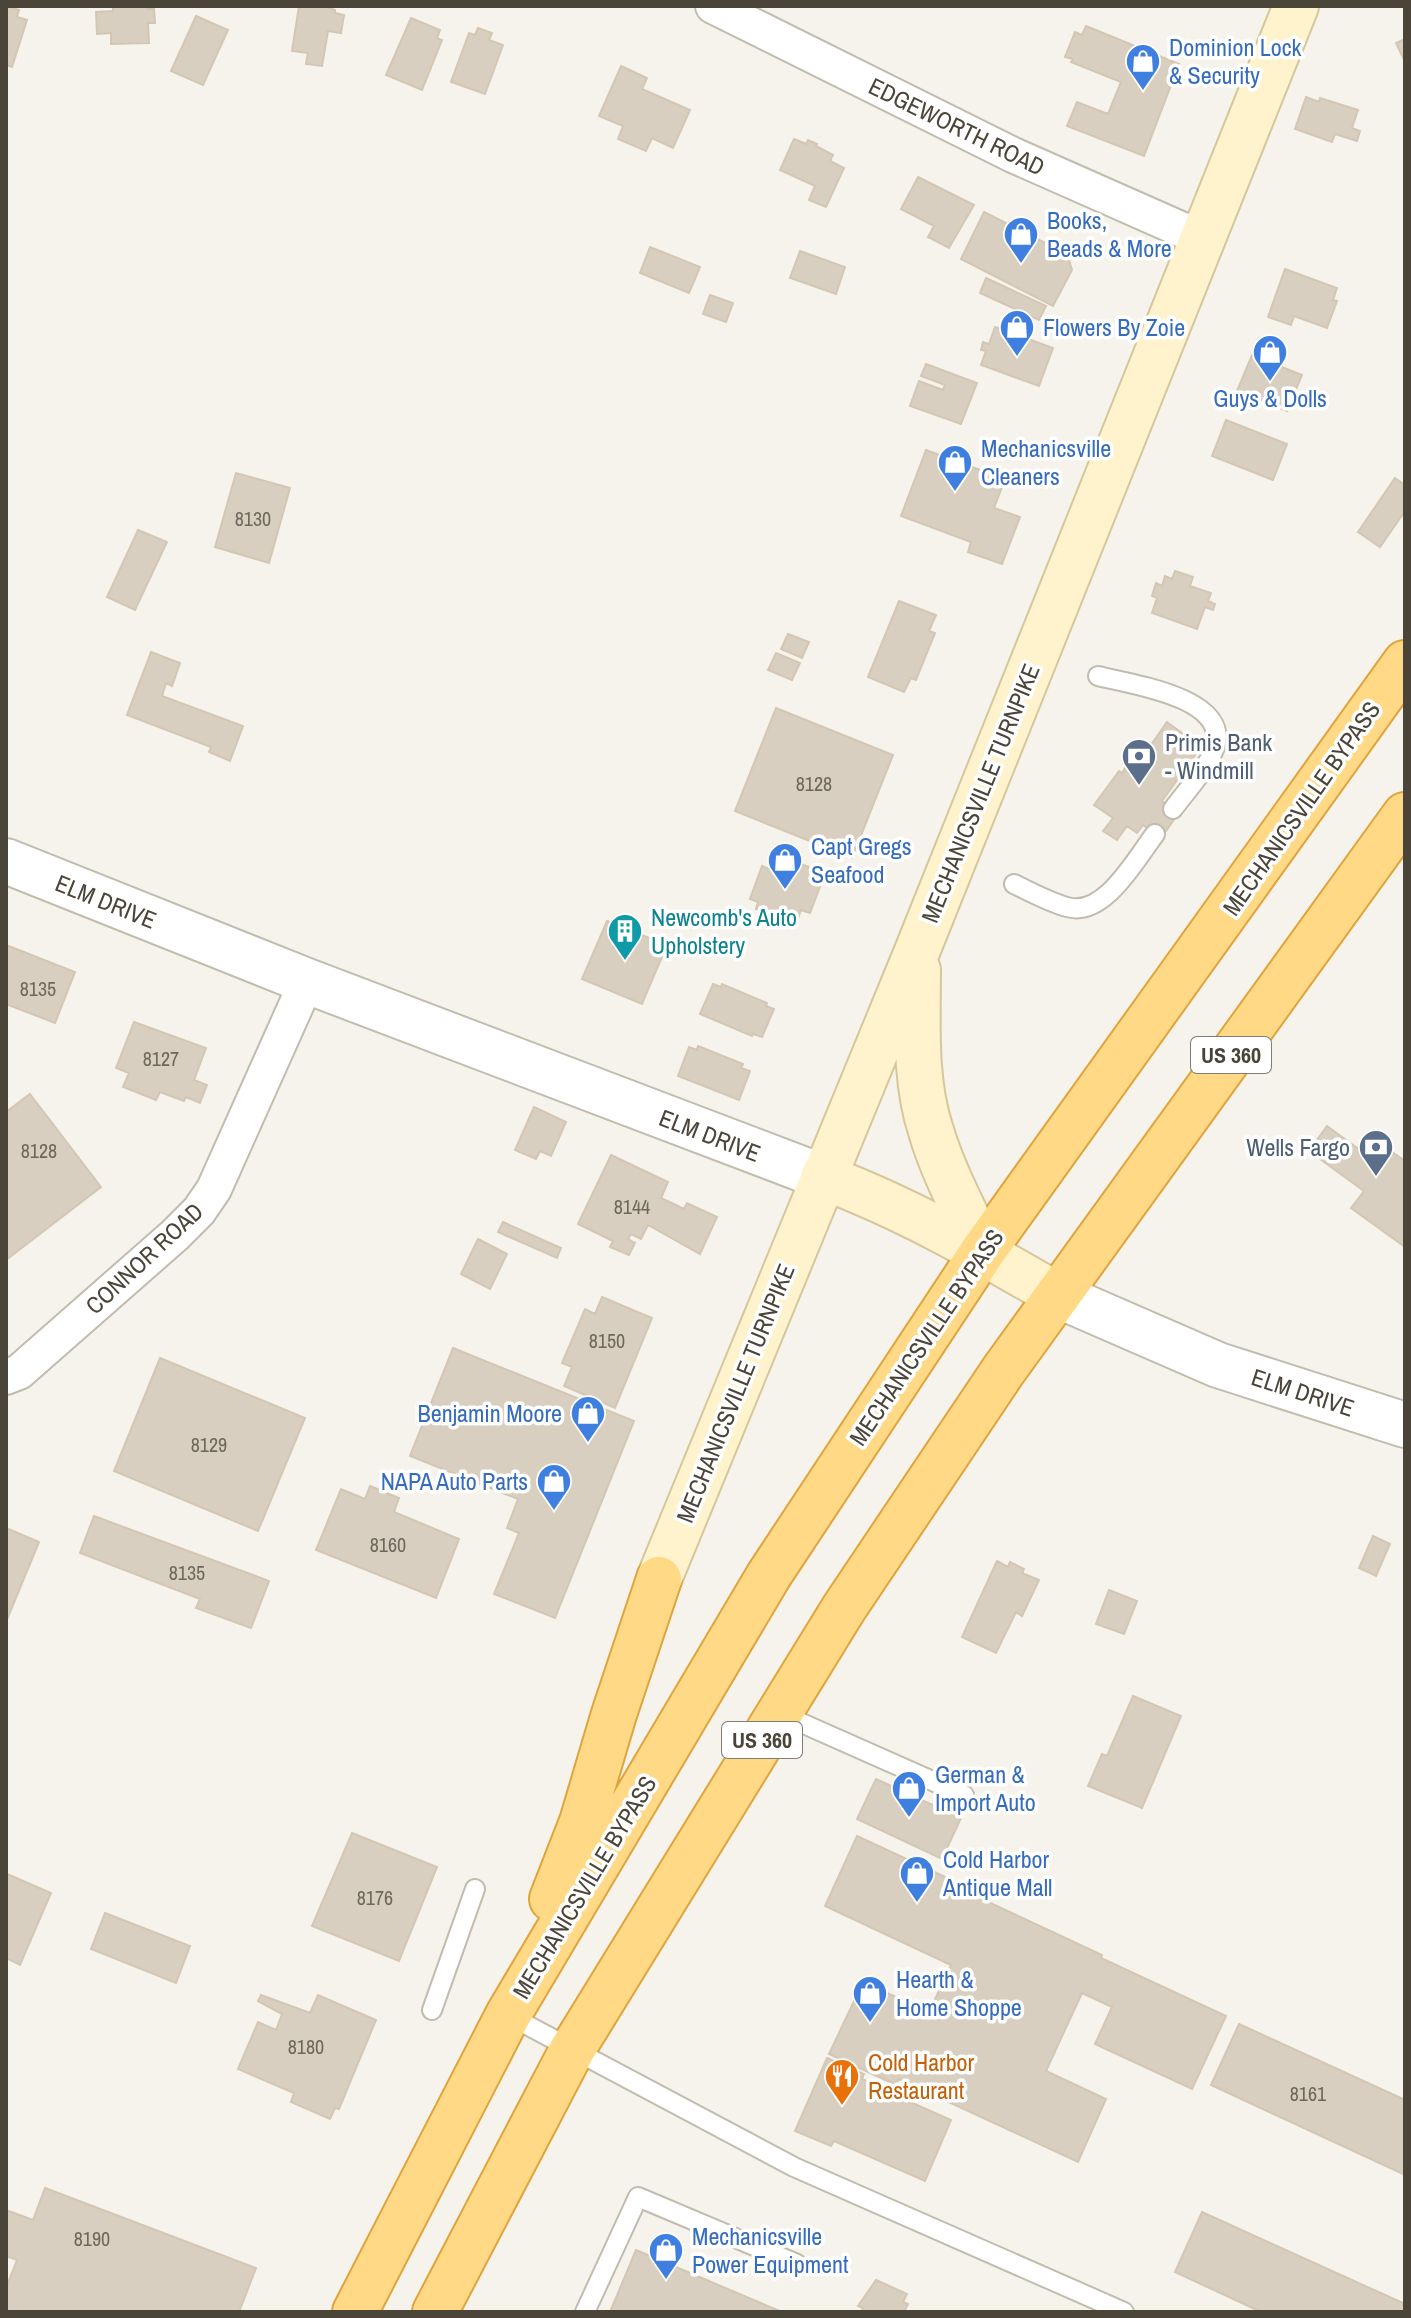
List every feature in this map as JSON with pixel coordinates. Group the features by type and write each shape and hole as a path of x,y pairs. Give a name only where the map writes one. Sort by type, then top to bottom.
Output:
{"highway":[{"name":"MECHANICSVILLE BYPASS","path":"501,2028 769,1575 983,1251 1405,663"},
{"name":"US 360","path":"435,2312 572,2050 779,1713 915,1500 1057,1295 1405,815"},
{"path":"501,2028 582,1822 659,1579"},
{"name":"US 360","path":"355,2312 501,2028"}],"main road":[{"name":"MECHANICSVILLE TURNPIKE","path":"659,1579 918,949 1296,6"},
{"path":"918,949 919,1058 924,1105 938,1152 983,1251"},
{"name":"ELM DRIVE","path":"823,1177 873,1196 983,1251 1057,1295"}],"street":[{"name":"EDGEWORTH ROAD","path":"713,6 1013,155 1203,239"},
{"name":"ELM DRIVE","path":"6,861 307,981 823,1177"},
{"name":"CONNOR ROAD","path":"6,1377 19,1372 199,1211 214,1189 307,981"},
{"name":"ELM DRIVE","path":"1057,1295 1218,1365 1405,1425"}],"lane":[{"path":"1098,676 1191,702 1205,713 1214,726 1216,743 1209,759 1168,806"},
{"path":"1014,884 1069,908 1082,909 1094,905 1106,896 1151,830"},
{"path":"779,1713 964,1795"},
{"path":"432,2010 475,1889"},
{"path":"501,2028 572,2050 794,2167 1124,2312"},
{"path":"585,2312 638,2197 797,2264"}],"building":[{"path":"6,6 19,10 17,17 27,20 12,67 6,65"},
{"path":"113,6 148,6 148,9 154,9 155,23 148,23 149,43 111,44 111,33 97,34 96,12 113,11"},
{"path":"299,6 324,6 344,15 341,33 328,31 322,66 306,64 308,53 292,51"},
{"path":"196,16 228,30 203,85 171,71"},
{"path":"411,18 440,30 437,38 442,40 422,90 386,75"},
{"name":"Dominion Lock & Security","path":"1086,26 1179,64 1144,156 1067,126 1077,102 1108,114 1121,82 1065,57 1075,32 1082,35"},
{"path":"478,28 492,33 489,40 503,45 485,94 451,82 469,33 475,35"},
{"path":"1405,39 1405,62 1396,43"},
{"path":"621,66 647,78 642,89 690,110 673,148 652,138 646,151 618,139 623,126 599,116"},
{"path":"1306,97 1319,102 1320,98 1358,110 1352,128 1360,131 1357,141 1335,134 1332,142 1295,129"},
{"path":"794,139 817,144 833,155 830,161 844,168 826,207 809,200 815,186 780,170"},
{"path":"918,177 974,205 949,248 928,237 934,226 901,209"},
{"name":"Books, Beads & More","path":"984,212 1067,254 1072,270 1053,306 961,259"},
{"path":"650,247 700,267 689,293 640,273"},
{"path":"800,251 845,267 836,294 790,278"},
{"path":"1285,269 1337,288 1333,300 1337,301 1327,328 1294,316 1291,325 1268,317"},
{"path":"986,278 1046,306 1039,320 980,293"},
{"path":"710,295 733,303 726,322 703,314"},
{"name":"Flowers By Zoie","path":"995,327 1053,348 1039,386 981,365 986,351 981,350 983,342 989,344"},
{"name":"Guys & Dolls","path":"1261,348 1281,356 1277,365 1302,375 1287,411 1237,391 1252,355 1257,357"},
{"path":"926,364 977,383 961,424 910,406 919,381 943,390 945,385 921,376"},
{"path":"1226,420 1287,444 1273,480 1212,456"},
{"name":"Mechanicsville Cleaners","path":"926,450 1005,479 994,508 1020,517 1002,564 968,552 971,542 901,516"},
{"path":"236,473 290,488 269,563 215,547"},
{"path":"1395,478 1405,485 1405,511 1380,547 1358,532"},
{"path":"138,530 167,542 135,610 107,597"},
{"path":"1175,571 1193,577 1190,586 1211,593 1208,601 1215,604 1213,610 1205,607 1197,629 1152,613 1157,598 1152,596 1156,583 1162,586 1165,576 1172,579"},
{"path":"899,601 936,615 929,631 935,633 916,680 911,678 904,692 868,677"},
{"path":"788,634 809,642 802,658 781,649"},
{"path":"151,652 180,663 172,686 166,683 162,696 243,726 230,761 209,752 211,747 127,715"},
{"path":"776,653 800,663 792,680 768,670"},
{"path":"776,708 893,755 852,858 735,811"},
{"name":"Primis Bank - Windmill","path":"1167,722 1201,747 1162,801 1178,814 1161,838 1143,825 1137,833 1127,826 1117,840 1103,831 1113,818 1094,805 1119,771 1122,773 1138,746 1146,752"},
{"name":"Capt Gregs Seafood","path":"777,855 817,870 814,881 821,884 810,913 801,910 796,924 756,909 758,902 750,899 762,866 772,870"},
{"name":"Newcomb's Auto Upholstery","path":"607,921 667,945 642,1004 582,979"},
{"path":"6,945 75,972 55,1023 6,1004"},
{"path":"713,984 721,987 722,984 774,1009 762,1037 752,1036 700,1014"},
{"path":"134,1022 206,1048 194,1080 207,1085 200,1103 160,1092 156,1100 123,1087 129,1073 116,1068"},
{"path":"698,1046 743,1064 741,1068 750,1071 739,1100 678,1076 689,1047 697,1050"},
{"path":"30,1094 101,1187 6,1260 6,1112"},
{"path":"534,1107 566,1122 551,1156 540,1151 536,1159 515,1150"},
{"name":"Wells Fargo","path":"1327,1126 1382,1166 1392,1152 1405,1161 1405,1247 1351,1208 1364,1191 1309,1151"},
{"path":"611,1155 668,1182 661,1198 684,1209 687,1203 717,1217 700,1254 648,1225 641,1239 631,1234 628,1239 635,1243 629,1255 610,1247 613,1241 578,1224"},
{"path":"503,1222 561,1248 557,1258 498,1232"},
{"path":"478,1239 507,1254 490,1289 461,1274"},
{"path":"602,1297 652,1318 615,1408 564,1386 572,1367 562,1363 585,1309 595,1314"},
{"path":"453,1348 634,1421 555,1618 494,1594 519,1533 507,1528 518,1499 410,1456"},
{"path":"160,1358 305,1418 258,1531 114,1471"},
{"path":"370,1486 399,1498 394,1512 459,1539 436,1598 316,1550 341,1489 365,1499"},
{"path":"94,1516 269,1581 251,1628 196,1608 200,1599 80,1553"},
{"path":"6,1528 39,1542 6,1622"},
{"path":"1373,1536 1390,1544 1376,1576 1359,1568"},
{"path":"997,1561 1008,1567 1010,1562 1024,1569 1022,1573 1039,1580 1022,1616 1016,1612 996,1653 962,1637"},
{"path":"1109,1590 1137,1601 1124,1634 1096,1624"},
{"path":"1133,1696 1181,1716 1142,1808 1088,1786 1102,1754 1107,1756"},
{"name":"German & Import Auto","path":"876,1779 961,1818 942,1859 857,1819"},
{"path":"352,1833 437,1867 399,1961 312,1926"},
{"path":"857,1836 984,1895 982,1899 1102,1955 1101,1958 1226,2016 1192,2089 1095,2044 1112,2007 1082,1993 1046,2071 1106,2099 1078,2162 899,2079 896,2085 829,2054 863,1982 929,2012 951,1965 825,1906"},
{"path":"7,1874 51,1893 20,1965 6,1958"},
{"path":"105,1913 190,1946 176,1983 91,1949"},
{"path":"261,1995 310,2013 318,1995 376,2020 339,2109 335,2108 330,2119 291,2102 294,2093 238,2069 258,2022 276,2030 282,2014 258,2001"},
{"path":"1239,2024 1405,2100 1405,2175 1211,2085"},
{"path":"827,2058 864,2074 862,2079 892,2094 951,2120 925,2181 834,2141 831,2146 795,2131"},
{"path":"45,2188 256,2268 239,2312 6,2312 6,2288 17,2260 6,2256 6,2210 33,2220"},
{"path":"1202,2212 1405,2304 1405,2312 1261,2312 1175,2272"},
{"name":"Mechanicsville Power Equipment","path":"636,2250 782,2312 610,2312"},
{"path":"876,2280 907,2294 903,2302 908,2304 904,2312 861,2312 863,2308 858,2306"}],"place":[{"name":"Dominion Lock & Security","path":"1143,92"},
{"name":"Books, Beads & More","path":"1021,265"},
{"name":"Flowers By Zoie","path":"1017,358"},
{"name":"Guys & Dolls","path":"1270,383"},
{"name":"Mechanicsville Cleaners","path":"955,493"},
{"name":"Primis Bank - Windmill","path":"1139,787"},
{"name":"Capt Gregs Seafood","path":"785,891"},
{"name":"Newcomb's Auto Upholstery","path":"625,962"},
{"name":"Wells Fargo","path":"1376,1178"},
{"name":"Benjamin Moore","path":"588,1444"},
{"name":"NAPA Auto Parts","path":"554,1512"},
{"name":"German & Import Auto","path":"909,1819"},
{"name":"Cold Harbor Antique Mall","path":"917,1904"},
{"name":"Hearth & Home Shoppe","path":"870,2024"},
{"name":"Cold Harbor Restaurant","path":"842,2107"},
{"name":"Mechanicsville Power Equipment","path":"666,2281"}]}
